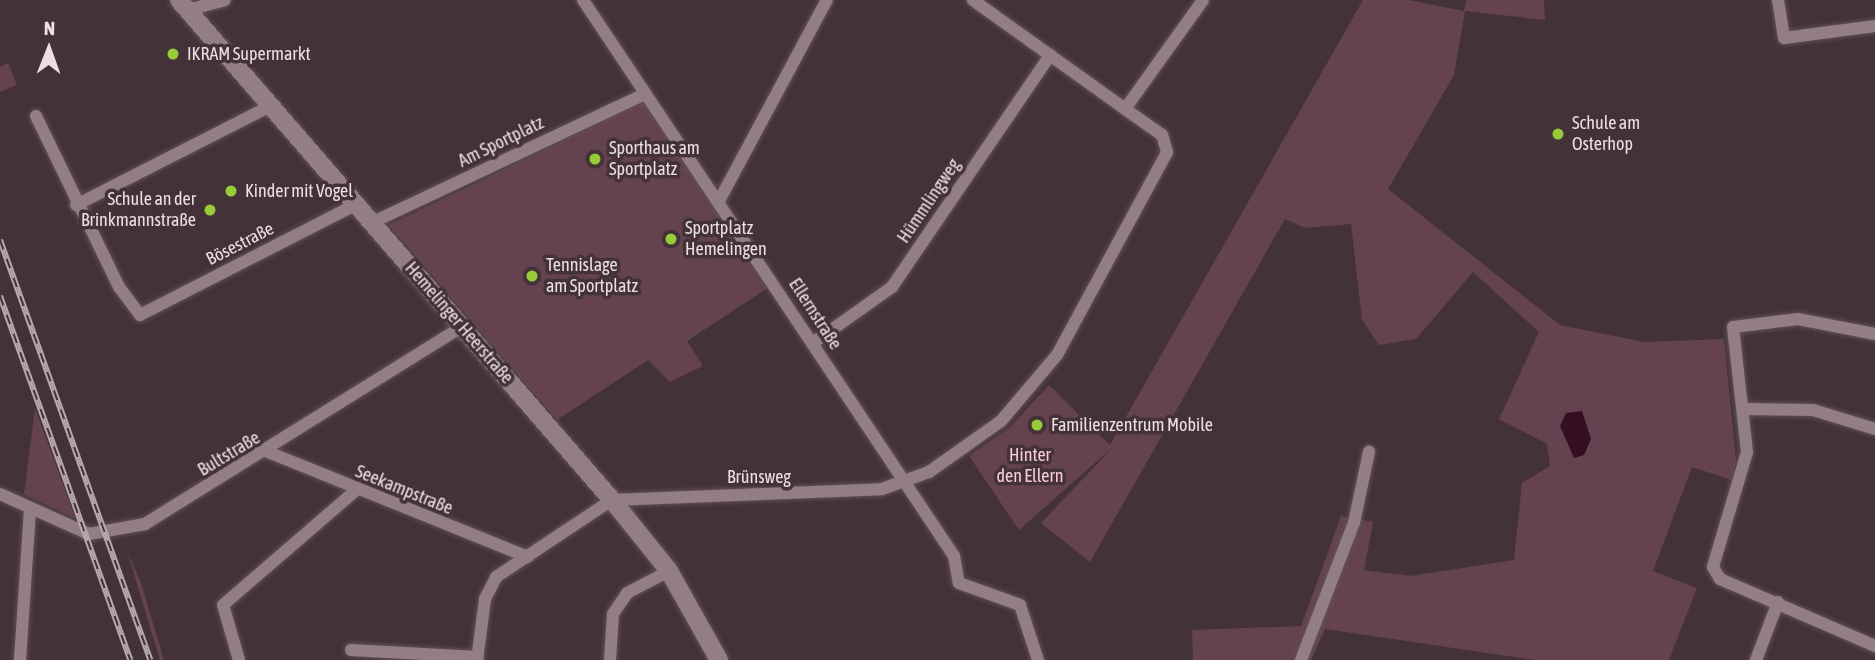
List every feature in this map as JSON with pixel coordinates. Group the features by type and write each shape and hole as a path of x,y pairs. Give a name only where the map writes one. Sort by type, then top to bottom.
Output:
{"main road":[{"name":"Hemelinger Heerstraße","path":"184,5 612,500 669,571 719,660"}],"street":[{"path":"184,5 225,0"},
{"name":"Ellernstraße","path":"583,0 954,556 954,587 1020,605 1038,660"},
{"path":"719,201 828,0"},
{"path":"905,483 1001,421 1029,393 1089,301 1167,152 1162,135 973,0"},
{"path":"1125,109 1203,0"},
{"path":"1778,0 1784,38 1875,26"},
{"name":"Hümmlingweg","path":"813,343 892,287 1050,55"},
{"name":"Am Sportplatz","path":"373,222 645,94"},
{"path":"36,116 76,205 270,106"},
{"name":"Bösestraße","path":"76,205 140,315 356,204"},
{"path":"1875,334 1798,319 1733,327 1743,409 1745,472 1714,575 1875,646"},
{"name":"Bultstraße","path":"0,494 71,529 110,535 145,524 268,452 461,327"},
{"path":"1743,409 1813,410 1875,429"},
{"name":"Seekampstraße","path":"268,452 356,490 528,557"},
{"path":"1301,660 1354,523 1369,452"},
{"name":"Brünsweg","path":"612,500 634,494 804,494 905,483"},
{"path":"239,660 223,605 356,490"},
{"path":"351,650 477,659 485,599 496,577 612,500"},
{"path":"20,660 30,508"},
{"path":"610,660 613,614 627,593 669,571"},
{"path":"1756,660 1778,602"}],"green space":[{"name":"Hinter den Ellern","path":"1363,0 1409,0 1464,11 1466,0 1544,0 1545,20 1465,11 1454,75 1388,189 1560,325 1644,342 1724,339 1736,460 1732,480 1692,467 1653,571 1697,588 1669,660 1534,660 1325,629 1311,660 1193,660 1192,630 1301,626 1341,516 1373,522 1364,570 1410,576 1514,560 1522,483 1550,466 1547,444 1499,419 1539,332 1473,272 1416,339 1379,345 1362,320 1351,224 1305,228 1285,219 1090,562 1041,523 1113,447 1019,530 969,456 1010,427 1049,385 1110,445"},
{"path":"8,63 17,85 0,92 0,67"},
{"name":"Tennislage am Sportplatz","path":"645,101 768,288 687,341 703,366 670,382 648,360 557,420 389,225"},
{"path":"35,408 76,519 24,494"},
{"path":"127,551 141,583 164,660 160,660"}],"shaded area":[{"path":"1582,411 1591,439 1584,455 1574,458 1560,426 1566,413"}],"railway":[{"path":"0,240 150,660"},
{"path":"0,296 130,660"}],"place":[{"name":"IKRAM Supermarkt","path":"173,54"},
{"name":"Schule am Osterhop","path":"1558,134"},
{"name":"Sporthaus am Sportplatz","path":"595,159"},
{"name":"Kinder mit Vogel","path":"231,191"},
{"name":"Schule an der Brinkmannstraße","path":"210,210"},
{"name":"Sportplatz Hemelingen","path":"671,239"},
{"name":"Tennislage am Sportplatz","path":"532,276"},
{"name":"Familienzentrum Mobile","path":"1037,425"}]}
